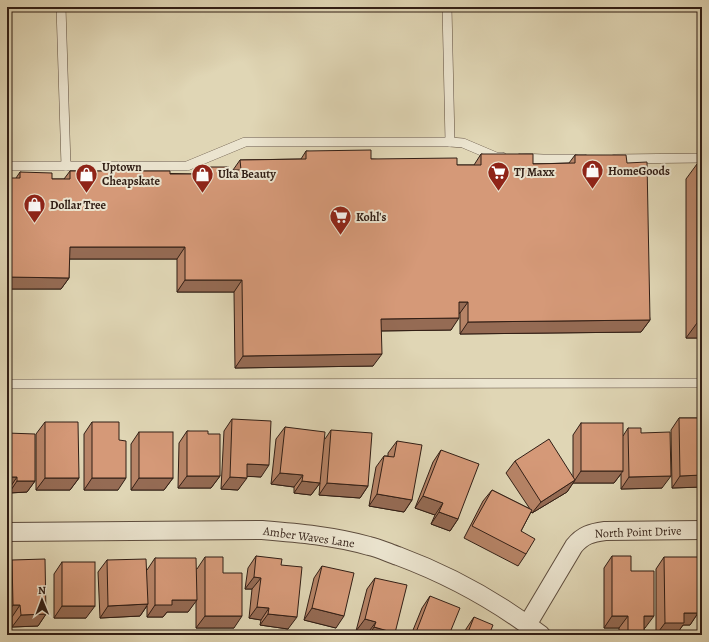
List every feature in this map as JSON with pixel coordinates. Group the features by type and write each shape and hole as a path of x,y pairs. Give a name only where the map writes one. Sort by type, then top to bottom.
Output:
{"street":[{"name":"Amber Waves Lane","path":"7,532 262,530 295,532 335,538 371,546 440,574 477,593 534,630"},
{"name":"North Point Drive","path":"534,630 574,546 580,539 596,532 605,531 702,530"}],"lane":[{"path":"61,7 66,166"},
{"path":"447,7 450,142"},
{"path":"7,166 187,166 245,142 450,142 463,143 496,157 595,159"},
{"path":"609,159 702,158"},
{"path":"7,384 702,383"}],"building":[{"path":"371,150 371,159 457,158 457,165 481,165 481,154 533,154 533,164 575,163 575,155 626,155 627,163 647,162 650,320 468,322 468,302 459,302 459,318 381,319 382,354 243,356 242,280 185,280 185,247 70,247 69,278 7,277 7,178 20,178 20,172 52,173 52,179 70,179 70,171 170,171 170,174 197,174 197,167 229,167 229,170 241,170 240,160 306,159 306,151"},
{"path":"697,164 702,164 702,322 697,323"},
{"path":"679,418 702,418 702,475 680,476"},
{"path":"232,419 271,421 269,465 247,464 247,478 230,477"},
{"path":"45,422 78,422 79,478 45,478"},
{"path":"92,422 119,422 119,440 126,441 126,478 92,478"},
{"path":"581,423 623,423 623,471 581,471"},
{"path":"285,427 325,432 320,483 302,481 303,475 280,473"},
{"path":"628,428 641,428 641,433 670,432 671,476 629,477"},
{"path":"331,430 372,433 368,486 327,483"},
{"path":"187,431 208,431 208,434 220,434 220,476 187,476"},
{"path":"139,432 173,432 173,478 139,478"},
{"path":"7,433 35,434 35,481 17,481 17,477 7,477"},
{"path":"549,439 575,480 541,502 515,461"},
{"path":"397,441 422,445 412,500 377,494 384,456 394,457"},
{"path":"441,450 479,464 458,519 439,512 443,503 423,496"},
{"path":"492,490 532,510 521,531 535,539 526,554 472,526"},
{"path":"256,556 282,559 281,565 302,567 297,617 268,614 269,608 257,607 261,578 254,577"},
{"path":"612,556 631,556 631,571 654,571 654,616 644,616 644,631 628,631 628,616 612,616"},
{"path":"205,557 223,557 223,573 242,573 242,616 205,616"},
{"path":"664,557 698,557 698,613 684,613 684,623 665,623"},
{"path":"155,558 196,558 197,600 172,600 172,605 155,605"},
{"path":"45,559 46,614 21,615 20,605 13,605 12,560"},
{"path":"146,559 148,604 108,606 107,560"},
{"path":"62,562 95,562 95,606 62,606"},
{"path":"322,566 354,573 344,616 312,608"},
{"path":"375,578 407,585 395,633 374,627 376,622 365,619"},
{"path":"430,596 460,608 449,635 415,635"},
{"path":"474,617 493,625 489,635 467,635"}],"place":[{"name":"HomeGoods","path":"592,190"},
{"name":"TJ Maxx","path":"499,192"},
{"name":"Uptown Cheapskate","path":"87,194"},
{"name":"Ulta Beauty","path":"203,194"},
{"name":"Dollar Tree","path":"34,224"},
{"name":"Kohl's","path":"341,236"}]}
